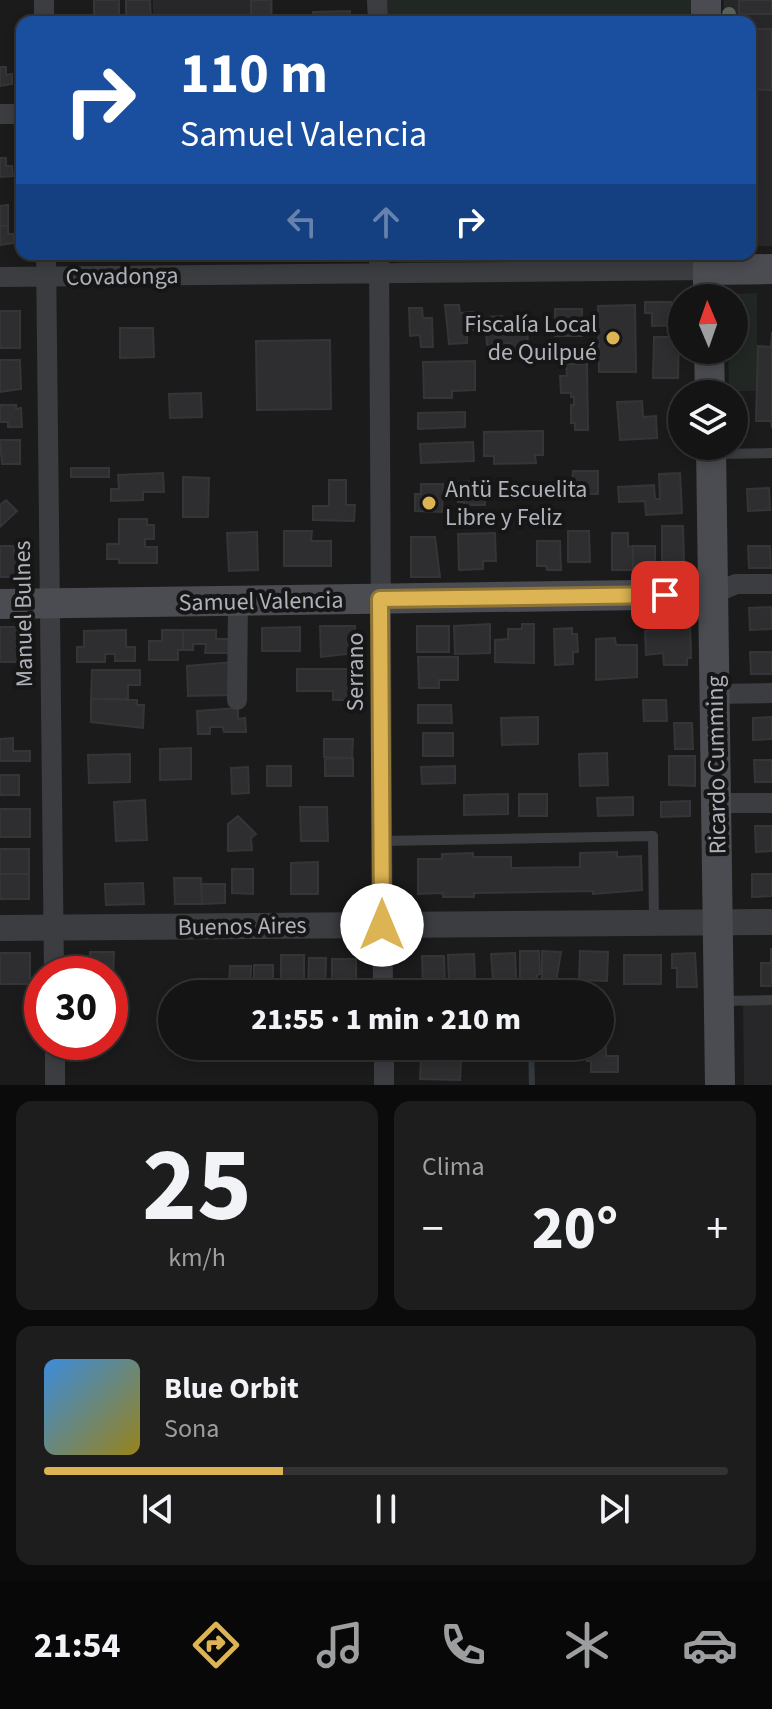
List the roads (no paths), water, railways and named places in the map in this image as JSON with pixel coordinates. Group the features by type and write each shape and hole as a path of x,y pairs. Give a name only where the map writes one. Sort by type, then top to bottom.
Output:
{"main road":[{"name":"Covadonga","path":"708,274 772,269"},
{"name":"Ricardo Cumming","path":"712,460 720,1085"},
{"name":"Samuel Valencia","path":"0,604 713,594"}],"street":[{"name":"Manuel Bulnes","path":"46,260 54,956"},
{"name":"Covadonga","path":"0,277 380,263 708,274"},
{"name":"Serrano","path":"380,263 383,980"},
{"path":"713,594 736,584 772,584"},
{"path":"237,700 238,602"},
{"path":"715,694 772,693"},
{"path":"716,803 772,803"},
{"name":"Buenos Aires","path":"0,928 772,922"},
{"path":"55,1060 55,1085"},
{"path":"384,1060 384,1085"}],"lane":[{"path":"748,452 772,453"},
{"path":"382,841 653,836 654,923"},
{"path":"719,1001 772,1000"}],"waterway":[{"path":"531,1060 532,1085"}],"place":[{"name":"Fiscalía Local de Quilpué","path":"613,338"},
{"name":"Antü Escuelita Libre y Feliz","path":"429,503"}]}
